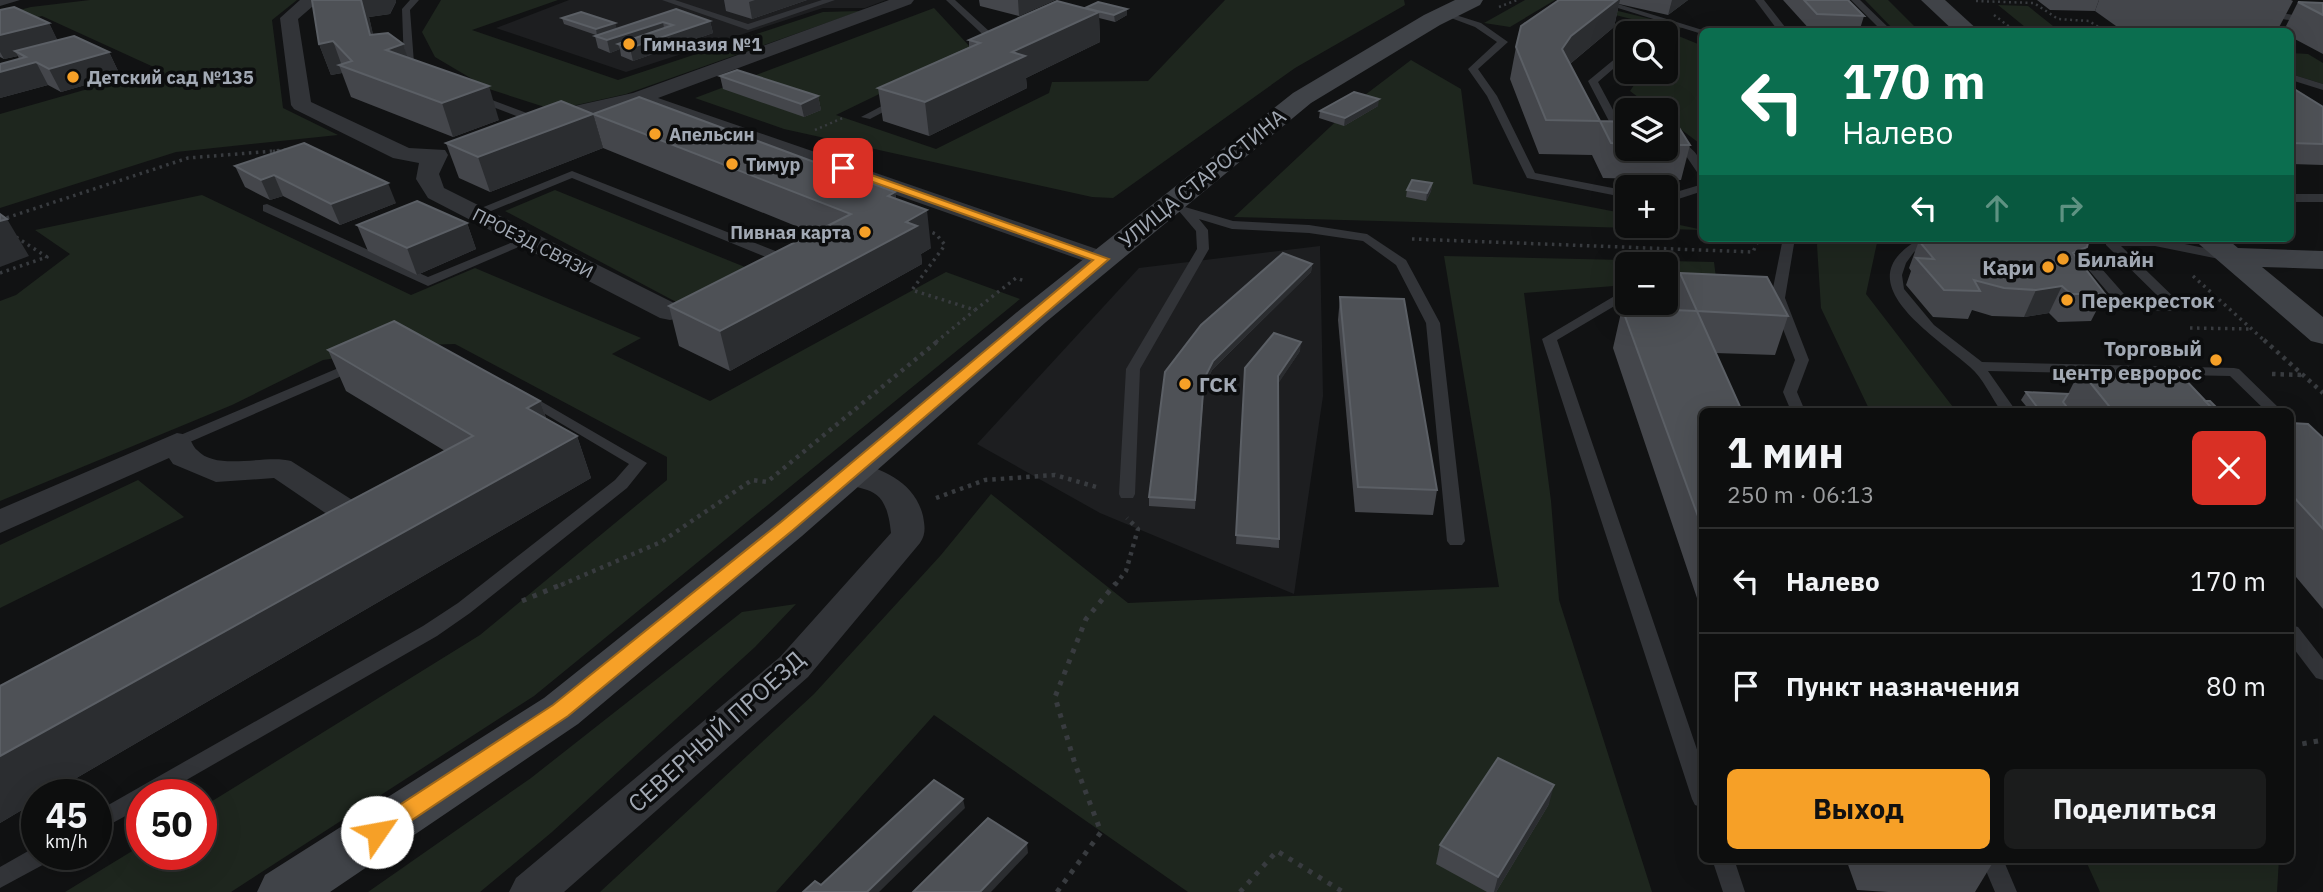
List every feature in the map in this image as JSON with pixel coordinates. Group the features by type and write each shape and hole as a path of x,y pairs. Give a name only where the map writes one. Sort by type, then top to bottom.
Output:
{"main road":[{"path":"1932,0 1964,28"},
{"name":"УЛИЦА СТАРОСТИНА","path":"285,892 561,711 852,471 1059,294 1102,259 1176,210 1302,99 1460,4"},
{"path":"2218,248 2323,260"},
{"path":"2218,248 2323,334"}],"street":[{"path":"311,0 289,18 301,105 401,153 416,157 438,155 462,147"},
{"path":"511,129 536,120 639,98 905,0"},
{"path":"639,98 1102,259"},
{"name":"ПРОЕЗД СВЯЗИ","path":"438,155 427,165 428,184 436,193 670,312"},
{"path":"0,522 177,442 184,457 216,472 280,468 367,525 330,545"},
{"path":"852,471 894,489 906,508"},
{"name":"СЕВЕРНЫЙ ПРОЕЗД","path":"532,892 794,667 908,535 906,508"}],"lane":[{"path":"0,3 16,0"},
{"path":"415,0 406,9 409,64 428,75"},
{"path":"666,0 748,27 831,0"},
{"path":"950,0 1001,47 989,53"},
{"path":"1595,0 1699,30"},
{"path":"1759,0 1781,28"},
{"path":"1855,0 1885,28"},
{"path":"1460,4 1478,25 1508,38 1473,69 1492,96 1531,176 1615,192"},
{"path":"2255,13 2323,23"},
{"path":"1615,62 1593,81 1615,123"},
{"path":"2294,78 2323,87"},
{"path":"460,90 536,120"},
{"path":"866,117 913,94"},
{"path":"1678,143 1684,145 1699,167"},
{"path":"475,213 572,174 783,259"},
{"path":"1678,195 1699,188"},
{"path":"2294,198 2323,198"},
{"path":"267,208 428,282 529,240"},
{"path":"1176,210 1232,225 1310,229 1367,238 1401,263 1433,323 1456,541"},
{"path":"1127,494 1133,369 1203,249 1202,230 1176,210"},
{"path":"1788,242 1772,298 1802,360 1790,392 1797,408"},
{"path":"1923,242 1910,249 1900,262 1895,275 1897,290 1929,328 1978,366 2006,408"},
{"path":"2065,242 2075,246 2127,310 2177,307 2110,242"},
{"path":"2110,242 2155,242 2218,248"},
{"path":"1678,293 1716,295"},
{"path":"1615,300 1549,339 1699,787"},
{"path":"177,442 347,366 372,361"},
{"path":"1978,366 2234,372 2271,408"},
{"path":"171,779 429,631 464,608 621,484 639,463 509,387"},
{"path":"2294,636 2323,674"},
{"path":"1724,863 1734,892"},
{"path":"1994,863 2006,892"},
{"path":"0,878 21,866"}],"path":[{"path":"1496,8 1517,0"},
{"path":"1975,1 2034,3 2058,19 2089,20 2100,28"},
{"path":"811,132 846,116"},
{"path":"0,220 188,158 293,149"},
{"path":"923,229 936,234 945,245 912,290 975,310"},
{"path":"0,273 47,257 12,235"},
{"path":"1367,238 1753,252 1757,242"},
{"path":"2185,269 2323,393"},
{"path":"464,608 479,618 575,579 661,542 752,480 767,482 1016,278 1059,294"},
{"path":"2185,328 2252,329"},
{"path":"2266,374 2303,375"},
{"path":"906,508 985,481 1055,475 1098,486 1106,494"},
{"path":"1057,892 1101,832 1075,764 1055,697 1086,619 1126,571 1138,529 1122,511"},
{"path":"2294,745 2323,740"},
{"path":"1240,892 1277,851 1343,892"}],"shaded area":[{"path":"90,0 297,0 272,20 283,108 338,135 176,152 0,208 0,114 158,69 42,16 0,26 0,15 31,7"},
{"path":"441,0 558,0 472,30 618,80 823,12 860,11 626,94 554,110 489,89 435,57 422,32"},
{"name":"Гимназия №1","path":"569,0 886,0 865,8 823,8 626,72 496,28"},
{"path":"1225,0 1404,0 1405,5 1295,68 1113,198 1092,197 784,129 695,98 934,8 972,49 836,115 936,149 1049,93 1052,82 1148,81"},
{"path":"1525,0 1555,0 1510,27 1484,23"},
{"path":"1865,0 1888,0 1916,28 1892,28"},
{"path":"1570,4 1598,6 1659,21 1640,21"},
{"path":"1998,5 2028,6 2053,26 2090,28 2026,28"},
{"path":"1678,36 1698,44 1699,143 1678,127 1678,98 1639,98 1630,91 1635,84 1678,84"},
{"path":"2294,53 2308,54 2323,63 2323,84 2294,75"},
{"path":"1411,60 1461,89 1473,184 1615,212 1615,228 1234,217 1361,98"},
{"path":"555,190 767,276 695,312 505,211"},
{"path":"202,195 411,295 475,268 641,338 612,354 710,401 946,272 1020,299 534,696 231,892 65,892 101,870 112,870 112,863 126,855 126,870 217,870 217,798 480,635 667,480 667,457 455,344 422,345 323,360 232,405 0,501 0,301 16,295 70,254 35,230"},
{"path":"1678,225 1699,229 1678,229"},
{"path":"1818,242 1877,242 1866,294 1954,408 1869,408 1821,308"},
{"path":"1320,246 1323,396 1294,594 1100,513 977,444 1139,268"},
{"path":"1444,256 1615,260 1615,286 1524,293 1551,501 1559,600 1652,892 1188,892 934,715 776,892 600,892 814,694 941,555 991,494 1128,603 1499,587"},
{"path":"1678,261 1714,262 1716,278 1678,281"},
{"path":"138,480 184,517 0,608 0,545"},
{"path":"796,604 755,647 552,832 480,892 368,892 531,778 742,612"},
{"path":"2087,863 2279,863 2277,892 2100,892"}],"building":[{"path":"312,0 361,0 370,35 388,33 403,44 386,50 489,86 442,103 339,65 352,61 333,41 319,44"},
{"path":"1559,0 1617,0 1571,36 1562,49 1600,121 1546,120 1516,47 1521,26"},
{"path":"1804,0 1848,0 1864,16 1817,14"},
{"path":"1057,1 1099,12 1012,52 1025,56 925,102 878,88 980,43 969,40"},
{"path":"1098,2 1127,9 1114,15 1085,8"},
{"path":"2298,2 2323,3 2323,15"},
{"path":"14,7 49,23 0,35 0,10"},
{"path":"676,9 710,21 630,48 618,44 673,25 663,22 607,40 595,36"},
{"path":"581,12 615,23 596,29 562,18"},
{"path":"74,36 109,52 49,69 36,62 0,72 0,64 26,57 15,51"},
{"path":"737,70 818,96 801,104 720,76"},
{"path":"2294,89 2323,107 2323,144 2294,143"},
{"path":"1354,92 1379,99 1345,118 1320,111"},
{"path":"639,97 895,192 888,196 927,210 906,222 917,226 720,331 669,306 851,214 593,114"},
{"path":"561,101 593,114 478,157 446,143"},
{"path":"1600,121 1615,122 1615,143 1611,143"},
{"path":"1678,126 1690,145 1678,145"},
{"path":"304,143 388,183 331,204 274,175 261,180 235,166"},
{"path":"1412,180 1432,183 1427,193 1407,190"},
{"path":"417,201 467,223 407,248 357,225"},
{"path":"1920,242 2088,242 2087,247 2073,253 2105,294 2071,294 2062,286 2036,290 2004,288 1974,280 1980,291 1944,290 1916,258 1934,259"},
{"name":"ГСК","path":"1283,253 1312,264 1213,361 1204,379 1195,500 1149,497 1165,372 1201,325"},
{"path":"1680,273 1767,277 1788,316 1697,311"},
{"path":"1340,297 1404,299 1437,490 1358,487"},
{"path":"1678,310 1697,311 1741,408 1699,408 1699,519 1625,315 1678,315"},
{"path":"394,321 540,401 527,408 577,436 0,756 0,686 473,436 328,350"},
{"name":"ГСК","path":"1274,333 1301,342 1278,376 1279,539 1236,535 1245,368"},
{"path":"2080,370 2181,375 2212,408 2111,408"},
{"path":"2026,392 2068,394 2063,402 2068,408 2038,408"},
{"path":"2205,401 2210,401 2217,408 2212,408"},
{"path":"2294,423 2308,424 2323,438 2323,529 2294,497"},
{"path":"1498,758 1554,785 1498,877 1440,845"},
{"path":"934,780 963,799 867,892 803,892 815,881 821,885"},
{"path":"988,818 1027,843 980,892 913,892"}],"place":[{"name":"Гимназия №1","path":"629,44"},
{"name":"Детский сад №135","path":"73,77"},
{"name":"Апельсин","path":"655,134"},
{"name":"Тимур","path":"732,164"},
{"name":"Пивная карта","path":"865,232"},
{"name":"Билайн","path":"2063,259"},
{"name":"Кари","path":"2048,267"},
{"name":"Перекресток","path":"2067,300"},
{"name":"Торговый центр евророс","path":"2216,360"},
{"name":"ГСК","path":"1185,384"}],"route":[{"path":"377,832 561,711 787,526 1102,259 843,168"}]}
